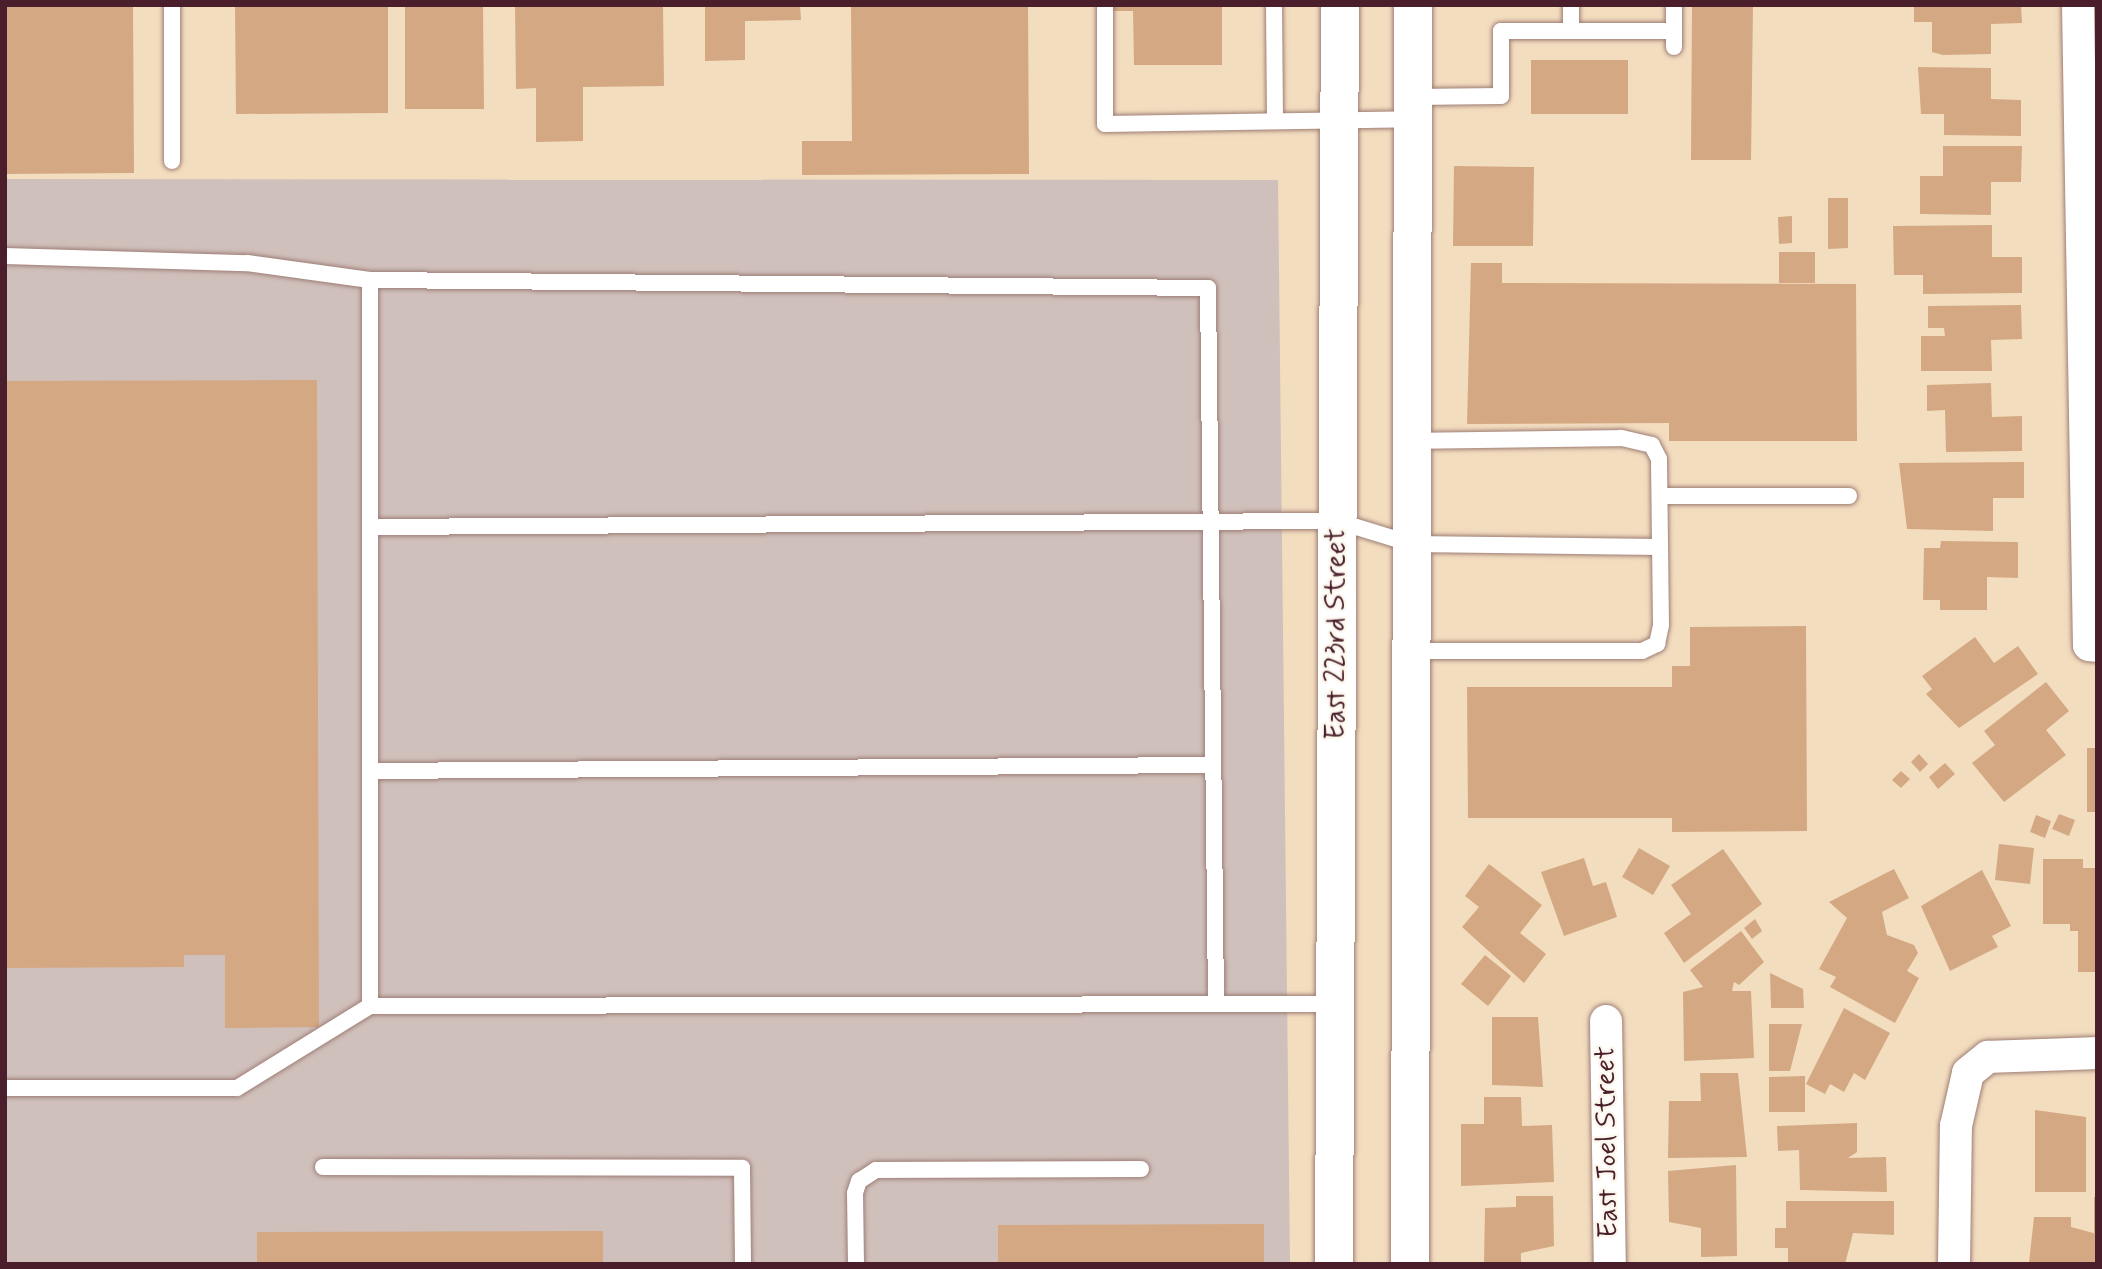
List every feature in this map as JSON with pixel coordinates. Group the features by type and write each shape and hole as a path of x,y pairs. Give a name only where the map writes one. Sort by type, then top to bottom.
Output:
{"main road":[{"name":"East 223rd Street","path":"1334,1264 1340,5"},
{"path":"1410,1264 1413,5"}],"street":[{"path":"2078,5 2089,237 2093,645"},
{"name":"East Joel Street","path":"1606,1021 1610,1264"},
{"path":"1954,1264 1956,1126 1968,1073 1988,1057 2097,1053"}],"lane":[{"path":"172,5 172,161"},
{"path":"1105,5 1105,124 1339,120 1501,96 1501,31 1571,31 1674,39 1674,5"},
{"path":"1274,5 1275,121"},
{"path":"1571,5 1571,31"},
{"path":"5,256 247,263 370,280 1208,288 1216,1002"},
{"path":"370,280 370,1006"},
{"path":"1410,651 1651,648 1660,636 1659,459 1641,439 1412,441"},
{"path":"1661,496 1849,496"},
{"path":"370,527 1211,519 1337,521 1412,544 1660,547"},
{"path":"370,771 1213,765"},
{"path":"5,1088 237,1088 370,1006 1216,1002 1336,1004"},
{"path":"323,1167 742,1168 743,1264"},
{"path":"856,1264 855,1194 859,1181 876,1170 1141,1169"}],"shaded area":[{"path":"5,179 1278,180 1290,1264 5,1264"}],"building":[{"path":"5,5 133,5 134,173 5,174"},
{"path":"235,5 388,5 388,113 236,114"},
{"path":"405,5 483,5 484,109 405,109"},
{"path":"515,5 663,5 664,86 583,87 583,141 536,142 536,88 516,89"},
{"path":"705,5 800,5 801,20 745,21 745,60 705,61"},
{"path":"851,5 1028,5 1029,174 802,175 802,141 852,141"},
{"path":"1110,5 1222,5 1222,65 1134,65 1133,11 1110,11"},
{"path":"1692,5 1753,5 1751,160 1691,160"},
{"path":"1914,5 2021,5 2022,23 1991,24 1991,54 1943,55 1932,52 1932,22 1914,22"},
{"path":"1531,60 1628,60 1628,114 1531,114"},
{"path":"1918,67 1991,68 1991,99 2021,100 2021,136 1944,135 1944,114 1921,114"},
{"path":"1943,146 2022,146 2021,182 1991,182 1991,215 1920,214 1920,176 1943,176"},
{"path":"1454,166 1534,167 1533,246 1453,246"},
{"path":"1828,198 1848,198 1848,248 1828,249"},
{"path":"1792,216 1792,243 1779,244 1778,217"},
{"path":"1992,225 1992,257 2022,257 2022,293 1923,294 1923,275 1894,275 1893,226"},
{"path":"1779,252 1815,252 1815,283 1779,283"},
{"path":"1471,263 1502,263 1502,283 1856,284 1857,441 1669,441 1669,423 1467,424"},
{"path":"2021,305 2022,339 1991,340 1992,371 1921,371 1921,336 1945,336 1944,328 1928,328 1928,306"},
{"path":"317,380 319,1027 225,1028 225,955 184,955 184,967 5,968 5,381"},
{"path":"1991,383 1992,417 2022,416 2022,451 1946,452 1945,410 1927,411 1927,385"},
{"path":"2024,462 2024,498 1993,498 1993,531 1907,529 1899,463"},
{"path":"1941,541 2018,542 2018,578 1987,577 1987,610 1940,610 1940,600 1923,600 1924,548 1940,548"},
{"path":"1806,626 1807,831 1672,832 1672,818 1468,818 1467,687 1672,687 1672,666 1690,666 1690,627"},
{"path":"1975,637 1994,663 2018,646 2038,674 1959,728 1926,694 1932,689 1922,676"},
{"path":"2046,682 2069,711 2046,730 2066,755 2004,802 1972,763 1995,745 1984,731"},
{"path":"2087,748 2097,748 2097,812 2087,812"},
{"path":"1919,754 1928,764 1920,772 1911,762"},
{"path":"1945,763 1955,774 1938,789 1929,777"},
{"path":"1901,771 1910,779 1901,788 1892,780"},
{"path":"2059,814 2075,820 2069,836 2052,829"},
{"path":"2036,815 2051,821 2045,838 2030,832"},
{"path":"1999,844 2034,848 2030,884 1995,880"},
{"path":"1639,848 1670,866 1653,895 1622,877"},
{"path":"1723,849 1762,904 1684,963 1664,933 1691,914 1671,885"},
{"path":"1584,858 1593,886 1606,882 1617,917 1564,936 1541,872"},
{"path":"2043,859 2083,859 2083,868 2097,868 2097,972 2078,972 2078,931 2070,931 2070,924 2043,924"},
{"path":"1489,864 1542,905 1520,933 1546,954 1524,983 1462,927 1479,907 1465,896"},
{"path":"1894,869 1909,898 1882,912 1887,935 1914,945 1918,953 1907,971 1919,978 1895,1023 1830,987 1836,977 1819,969 1847,918 1829,902"},
{"path":"1982,870 2011,926 1992,936 1998,947 1950,971 1921,906"},
{"path":"1755,919 1762,931 1752,939 1744,928"},
{"path":"1741,931 1764,962 1739,985 1734,982 1732,991 1751,991 1754,1058 1684,1061 1683,992 1703,987 1690,970"},
{"path":"1485,955 1511,976 1488,1006 1461,984"},
{"path":"1770,973 1803,989 1804,1008 1771,1008"},
{"path":"1844,1008 1890,1033 1865,1080 1854,1073 1844,1092 1830,1084 1825,1094 1806,1084"},
{"path":"1492,1017 1538,1017 1543,1087 1492,1085"},
{"path":"1769,1024 1802,1024 1790,1071 1769,1071"},
{"path":"1700,1073 1738,1073 1747,1157 1668,1158 1669,1101 1701,1101"},
{"path":"1805,1076 1805,1112 1769,1112 1769,1077"},
{"path":"1484,1097 1521,1097 1522,1126 1552,1125 1554,1182 1461,1186 1461,1124 1484,1124"},
{"path":"2035,1110 2086,1117 2086,1192 2035,1192"},
{"path":"1857,1123 1857,1152 1848,1158 1886,1157 1887,1192 1800,1190 1799,1150 1778,1151 1777,1126"},
{"path":"1736,1165 1737,1256 1701,1257 1701,1228 1669,1222 1668,1171"},
{"path":"1516,1196 1553,1196 1554,1246 1521,1253 1521,1264 1484,1264 1485,1208 1516,1207"},
{"path":"2094,1197 2097,1197 2097,1233 2094,1233"},
{"path":"1786,1201 1894,1201 1894,1235 1853,1233 1845,1264 1788,1264 1788,1248 1775,1248 1775,1228 1786,1228"},
{"path":"2034,1217 2071,1217 2071,1227 2097,1234 2097,1264 2029,1263"},
{"path":"1264,1224 1264,1264 998,1264 998,1225"},
{"path":"603,1231 603,1264 257,1264 257,1232"}]}
